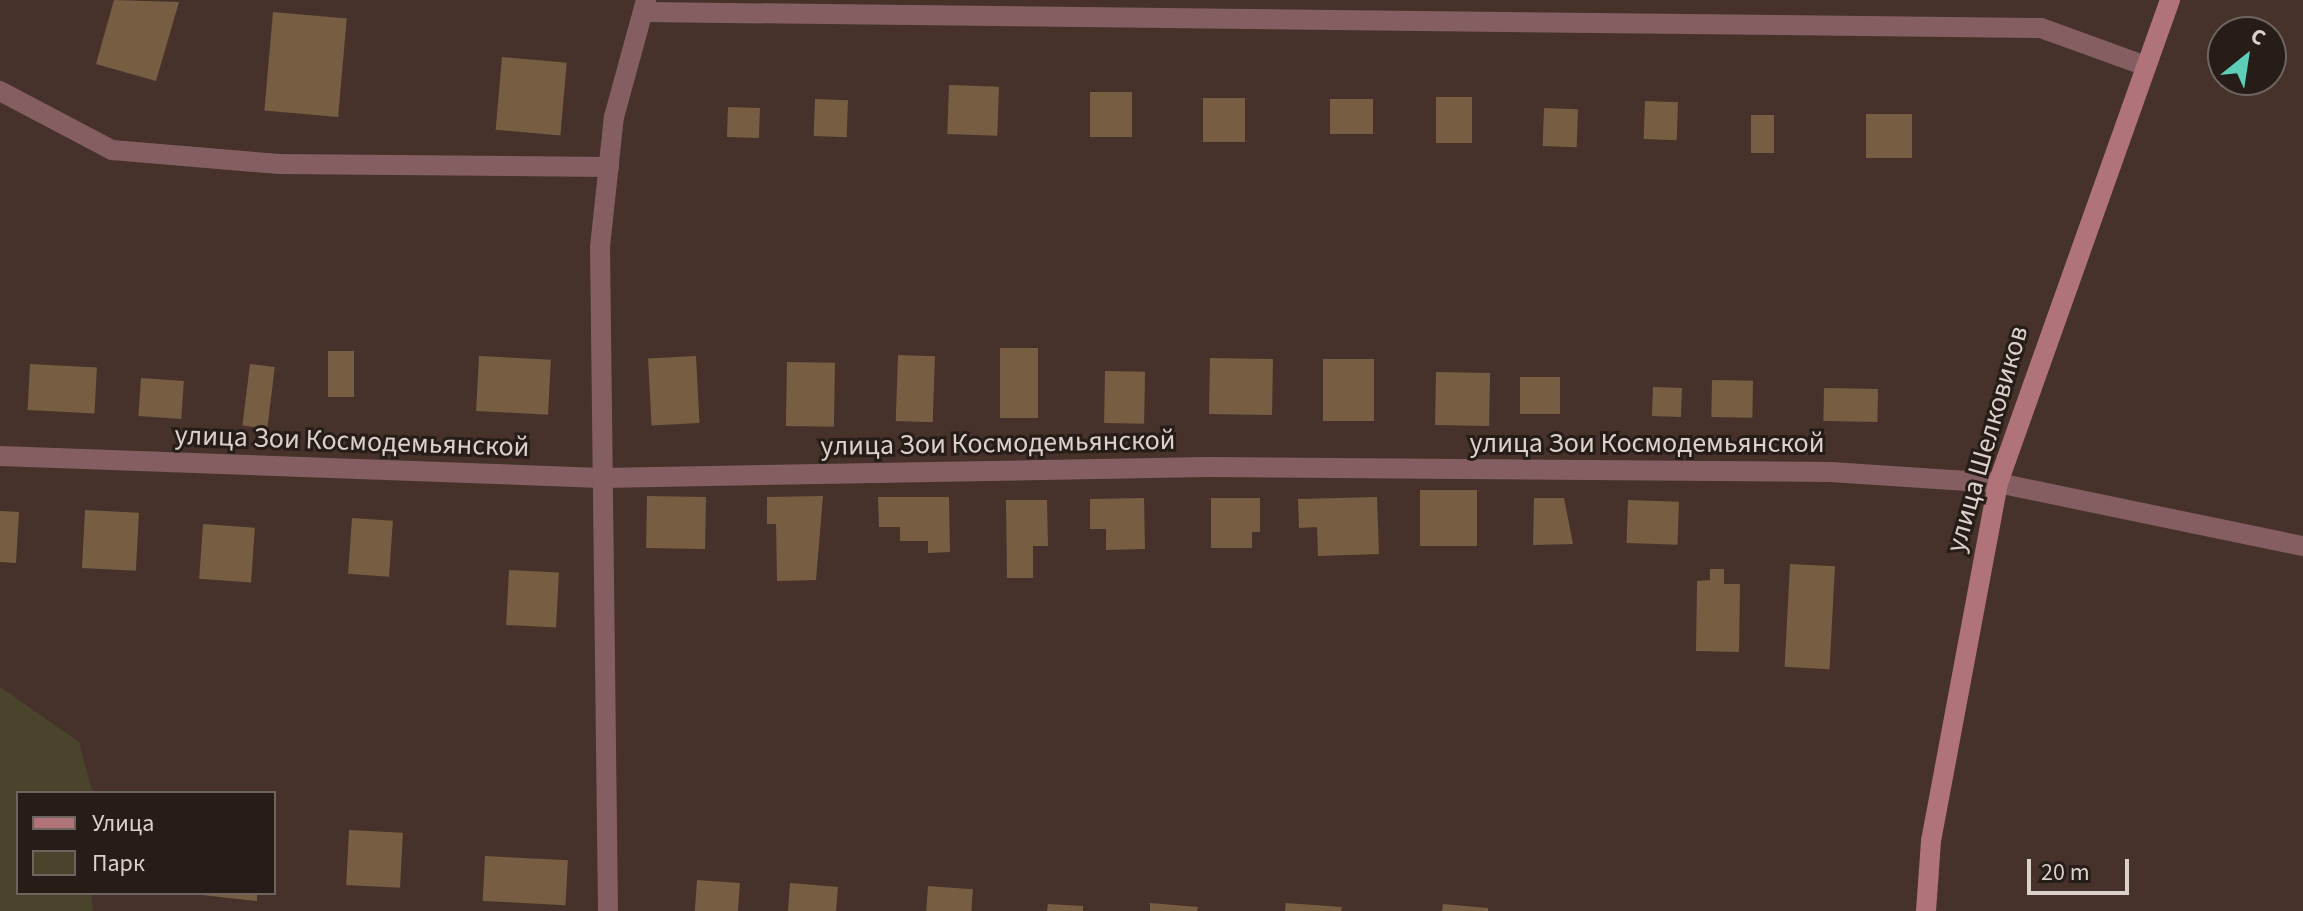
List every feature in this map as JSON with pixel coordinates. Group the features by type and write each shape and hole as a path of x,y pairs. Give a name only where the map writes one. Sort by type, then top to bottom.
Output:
{"street":[{"name":"улица Шелковиков","path":"1926,911 1931,841 1998,483 2143,65 2170,0"},
{"path":"608,911 600,247 614,117 645,6 2041,28 2143,65"},
{"path":"0,91 112,150 279,164 609,167"},
{"name":"улица Зои Космодемьянской","path":"0,456 602,478 1222,467 1831,472 1998,483 2303,546"}],"green space":[{"path":"0,687 79,742 92,791 16,791 16,895 91,895 93,911 0,911"}],"building":[{"path":"114,0 179,2 156,81 96,64"},
{"path":"273,12 347,18 338,117 264,111"},
{"path":"502,57 567,63 560,135 496,130"},
{"path":"949,85 999,87 997,136 947,134"},
{"path":"1090,92 1132,92 1132,137 1090,137"},
{"path":"1436,97 1472,97 1472,143 1436,143"},
{"path":"1203,98 1245,98 1245,142 1203,142"},
{"path":"815,99 848,100 847,137 814,136"},
{"path":"1330,99 1373,99 1373,134 1330,134"},
{"path":"1645,101 1678,102 1677,140 1644,139"},
{"path":"728,107 760,108 759,138 727,137"},
{"path":"1544,108 1578,109 1577,147 1543,146"},
{"path":"1866,114 1912,114 1912,158 1866,158"},
{"path":"1751,115 1774,115 1774,153 1751,153"},
{"path":"1000,348 1038,348 1038,418 1000,418"},
{"path":"328,351 354,351 354,397 328,397"},
{"path":"898,355 935,356 933,422 896,421"},
{"path":"479,356 551,360 548,415 476,411"},
{"path":"696,356 700,423 652,425 648,359"},
{"path":"1210,358 1273,359 1272,415 1209,414"},
{"path":"1323,359 1374,359 1374,421 1323,421"},
{"path":"787,362 835,363 834,427 786,426"},
{"path":"30,364 97,368 95,413 28,410"},
{"path":"250,364 275,367 267,429 242,426"},
{"path":"1105,371 1145,372 1144,424 1104,423"},
{"path":"1436,372 1490,373 1489,426 1435,425"},
{"path":"1520,377 1560,377 1560,414 1520,414"},
{"path":"141,378 184,381 181,419 138,416"},
{"path":"1712,380 1753,381 1752,418 1711,417"},
{"path":"1653,387 1682,388 1681,417 1652,416"},
{"path":"1824,388 1878,389 1877,422 1823,421"},
{"path":"1420,490 1477,490 1477,546 1420,546"},
{"path":"647,496 706,497 705,549 646,548"},
{"path":"823,496 816,580 777,581 776,524 767,524 767,497"},
{"path":"878,497 949,497 950,552 928,553 928,541 900,541 900,527 879,527"},
{"path":"1377,497 1379,554 1318,556 1317,527 1299,528 1298,499"},
{"path":"1144,498 1145,549 1106,550 1106,529 1090,529 1090,499"},
{"path":"1211,498 1260,498 1260,532 1252,532 1252,548 1211,548"},
{"path":"1534,498 1564,498 1573,544 1533,545"},
{"path":"1006,500 1047,500 1048,546 1033,546 1033,578 1007,578"},
{"path":"1628,500 1679,502 1677,545 1626,543"},
{"path":"85,510 139,513 136,571 82,568"},
{"path":"0,511 19,512 16,563 0,562"},
{"path":"352,518 393,521 389,577 348,574"},
{"path":"203,524 255,528 251,582 199,579"},
{"path":"1790,564 1835,566 1830,669 1785,667"},
{"path":"1710,569 1724,569 1724,584 1740,584 1739,652 1696,651 1697,581 1710,580"},
{"path":"509,570 559,573 556,628 506,625"},
{"path":"349,830 403,833 400,888 346,885"},
{"path":"485,856 568,860 566,905 483,901"},
{"path":"697,880 740,883 738,911 695,911"},
{"path":"790,883 838,887 836,911 788,911"},
{"path":"928,886 973,889 971,911 926,911"},
{"path":"202,895 257,895 257,901"},
{"path":"1150,903 1198,907 1197,911 1150,911"},
{"path":"1286,903 1342,907 1341,911 1285,911"},
{"path":"1048,904 1083,906 1083,911 1047,911"},
{"path":"1443,904 1488,908 1488,911 1442,911"}]}
